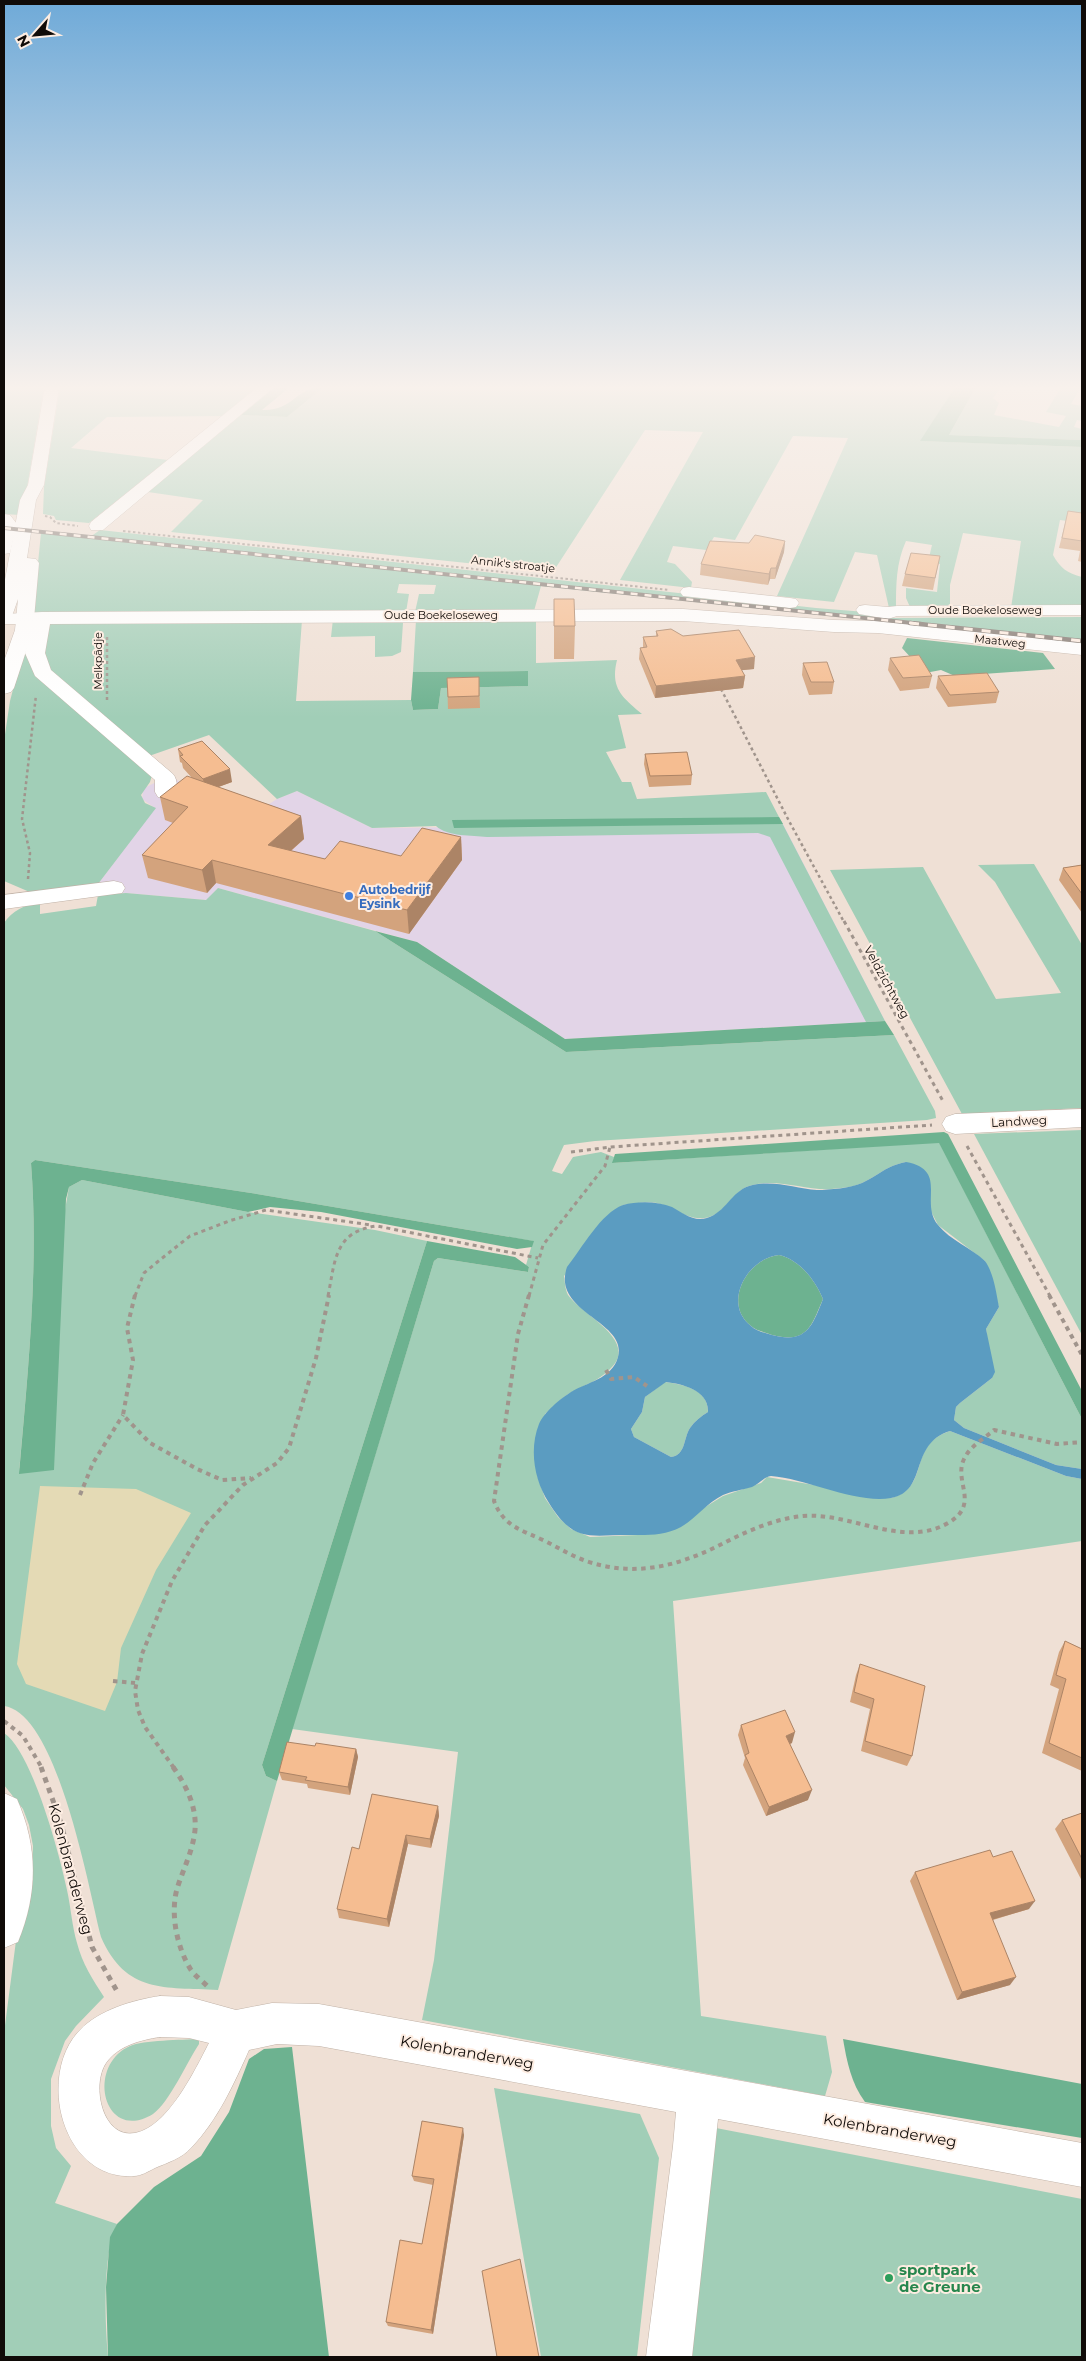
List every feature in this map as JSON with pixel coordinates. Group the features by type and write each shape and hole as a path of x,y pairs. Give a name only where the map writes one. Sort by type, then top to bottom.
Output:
{"street":[{"path":"4,615 16,574 30,497"},
{"path":"39,497 40,502 30,564 37,662 42,672 77,704 166,778 166,792"},
{"path":"97,526 132,497"},
{"path":"4,520 8,524 4,549"},
{"path":"689,592 812,606"},
{"name":"Oude Boekeloseweg","path":"849,609 918,632"},
{"name":"Oude Boekeloseweg","path":"4,619 107,616 683,615 773,620 834,626 883,620 897,611 1082,610"},
{"path":"4,686 24,630 34,618"},
{"name":"Maatweg","path":"918,632 1082,649"},
{"path":"4,680 4,686"},
{"path":"4,902 114,888"},
{"name":"Landweg","path":"955,1124 1082,1118"},
{"path":"4,1812 13,1842 14,1878 4,1928"},
{"name":"Kolenbranderweg","path":"236,2031 217,2072 199,2102 175,2134 148,2152 134,2155 106,2150 95,2142 86,2127 79,2098 82,2065 91,2048 110,2032 134,2022 169,2016 190,2018 236,2031 276,2022 319,2025 698,2093 1082,2165"},
{"path":"669,2357 695,2146 698,2093"}],"path":[{"name":"Annik's stroatje","path":"37,516 47,516 56,523 76,526 97,526 106,530 268,545 689,592"},
{"name":"Melkpâdje","path":"77,704 107,706 107,616"},
{"path":"27,900 30,854 22,818 38,683 37,662"},
{"name":"Veldzichtweg","path":"718,684 789,821 1082,1355"},
{"path":"571,1152 610,1147 955,1124"},
{"path":"610,1147 605,1166 542,1245 518,1334 494,1501 501,1517 513,1525 586,1561 611,1566 650,1568 674,1564 750,1529 806,1516 835,1518 897,1532 924,1531 948,1524 964,1510 967,1494 962,1466 967,1452 994,1430 1057,1444 1082,1442"},
{"path":"80,1495 83,1481 123,1416 133,1360 128,1328 136,1291 144,1273 190,1236 229,1221 266,1210 377,1226 538,1258"},
{"path":"236,2031 219,1998 194,1974 176,1932 174,1902 196,1834 195,1814 183,1780 147,1734 140,1720 134,1693 135,1683 148,1637 188,1553 204,1526 251,1478 279,1462 288,1453 316,1358 338,1249 346,1237 366,1227 377,1226"},
{"path":"606,1370 611,1379 634,1377 647,1386"},
{"path":"123,1416 150,1443 197,1469 222,1480 251,1478"},
{"path":"113,1681 135,1683"},
{"name":"Kolenbranderweg","path":"4,1721 15,1726 27,1741 47,1779 66,1842 79,1906 92,1948 134,2022"}],"shaded area":[{"path":"171,775 194,794 255,813 277,799 297,791 372,828 783,824 885,1021 565,1039 417,942 218,888 207,900 126,893 98,895 98,884 155,808 142,799 143,791 146,787"}],"green space":[{"path":"4,497 25,497 20,515 4,514"},
{"path":"44,497 121,497 89,523 56,520 54,516 43,514"},
{"path":"184,497 601,497 553,572 171,532 203,500"},
{"path":"666,497 759,497 735,540 714,537 706,550 673,546 667,562 675,564 692,582 691,588 620,580"},
{"path":"821,497 1082,497 1082,523 1060,520 1053,555 1065,569 1072,574 1082,577 1082,607 1011,608 1021,541 963,533 950,585 950,608 910,607 906,598 906,588 937,592 940,564 928,562 932,545 906,541 898,566 896,609 889,608 877,555 855,552 834,602 777,596"},
{"path":"100,530 816,608 878,613 870,620 541,586 534,611 415,612 419,594 434,594 436,585 399,584 397,593 409,594 406,612 33,613 41,533 90,537"},
{"path":"1082,617 1082,643 890,622 890,618"},
{"path":"333,619 400,620 403,623 401,652 392,656 375,657 375,636 331,637"},
{"path":"302,620 296,701 411,700 413,710 438,709 441,688 527,686 527,671 413,672 416,620 536,620 536,663 617,660 615,678 619,691 642,714 618,715 626,748 606,752 622,782 631,782 637,799 766,792 885,1021 866,1022 770,837 758,833 487,837 453,834 436,826 372,828 297,791 277,799 209,735 149,756 54,678 42,661 48,622"},
{"path":"31,621 31,654 152,775 150,782 141,795 145,803 156,808 98,884 32,893 4,881 4,741 10,701"},
{"path":"907,638 1043,653 1055,669 955,676 941,670 925,673 902,648"},
{"path":"528,671 528,686 441,688 438,709 413,710 411,700 413,672"},
{"path":"779,817 783,824 454,828 452,820"},
{"path":"1034,864 1082,945 1082,1108 962,1114 830,870 923,867 996,999 1061,993 995,882 978,865"},
{"path":"218,888 375,931 566,1052 894,1035 935,1111 936,1118 927,1120 595,1141 564,1145 552,1171 562,1174 573,1157 601,1152 614,1157 613,1163 939,1142 1082,1419 1082,1469 1056,1465 964,1428 954,1420 956,1407 992,1378 986,1329 999,1307 985,1261 938,1225 906,1162 888,1168 862,1183 847,1187 822,1189 770,1183 749,1186 737,1193 723,1209 704,1218 691,1217 657,1203 645,1202 623,1205 564,1276 568,1295 605,1328 618,1348 618,1358 611,1368 597,1379 568,1394 545,1414 537,1475 545,1498 558,1517 571,1529 590,1537 638,1535 682,1526 702,1509 723,1496 761,1483 767,1477 891,1498 904,1493 911,1485 928,1446 937,1437 950,1431 1066,1476 1082,1479 1082,1541 673,1601 701,2016 826,2036 832,2072 825,2096 422,2020 434,1960 458,1752 292,1729 434,1261 438,1258 528,1272 529,1267 526,1265 533,1241 251,1193 35,1160 31,1163 34,1241 33,1279 19,1473 69,1187 82,1180 248,1212 375,1230 427,1241 262,1765 266,1776 277,1781 218,1990 164,1987 149,1984 135,1978 122,1969 111,1956 101,1937 79,1846 55,1770 40,1739 23,1716 4,1706 4,923 15,912 24,907 40,903 40,914 96,906 98,895 126,893 206,900"},
{"path":"375,931 417,942 565,1039 885,1021 894,1035 566,1052"},
{"path":"1082,1130 1082,1335 974,1134"},
{"path":"944,1132 948,1134 1082,1391 1082,1419 939,1143 612,1163 615,1154"},
{"path":"35,1160 251,1193 534,1241 532,1247 517,1249 321,1212 270,1207 248,1212 82,1180 69,1187 66,1199 54,1470 19,1474 33,1280 34,1241 31,1163"},
{"path":"427,1241 515,1257 529,1267 528,1272 438,1258 434,1261 277,1781 266,1776 262,1765"},
{"path":"779,1255 794,1261 806,1272 816,1285 823,1299 811,1325 800,1335 793,1337 772,1335 755,1329 743,1317 739,1306 742,1283 748,1273 767,1258"},
{"path":"665,1382 679,1384 700,1393 707,1404 708,1412 690,1428 682,1450 676,1456 671,1457 634,1437 631,1429 642,1412 645,1397"},
{"path":"4,1733 25,1760 43,1805 67,1890 79,1950 88,1971 104,1997 76,2026 65,2041 51,2079 51,2126 56,2148 71,2166 55,2203 117,2224 112,2237 107,2271 106,2326 108,2357 4,2357 4,2033 17,1933 32,1869 33,1846 29,1825 23,1809 4,1785"},
{"path":"199,2039 199,2044 171,2092 153,2114 136,2121 122,2119 112,2111 106,2099 105,2084 108,2069 116,2056 136,2044 153,2041"},
{"path":"843,2039 1082,2084 1082,2138 865,2102 853,2080"},
{"path":"292,2047 329,2357 108,2357 106,2287 110,2237 117,2224 154,2187 201,2156 229,2112 249,2059 264,2049"},
{"path":"494,2088 640,2114 659,2158 637,2357 541,2357"},
{"name":"sportpark de Greune","path":"716,2128 1082,2199 1082,2357 685,2357"}],"sand":[{"path":"40,1486 136,1489 191,1513 156,1570 121,1648 117,1682 105,1711 26,1684 17,1664"}],"water":[{"path":"906,1162 919,1166 926,1172 930,1179 933,1216 938,1225 948,1235 985,1261 991,1272 996,1289 999,1307 986,1329 995,1372 992,1378 956,1407 954,1420 964,1428 1056,1465 1082,1469 1082,1479 1066,1476 950,1431 937,1437 928,1446 910,1486 903,1494 891,1498 863,1498 771,1476 752,1487 723,1495 681,1527 668,1532 649,1535 592,1535 574,1531 566,1525 549,1503 540,1484 535,1464 534,1444 541,1419 548,1410 571,1392 605,1375 615,1364 618,1357 618,1345 612,1334 579,1306 570,1295 565,1283 567,1267 592,1232 607,1215 623,1205 641,1202 666,1205 693,1218 702,1219 714,1215 738,1193 749,1186 766,1183 828,1190 862,1183","holes":["779,1255 794,1261 800,1266 816,1285 823,1299 811,1325 806,1331 793,1337 772,1335 755,1329 743,1317 739,1306 742,1283 748,1273 767,1258","666,1382 679,1384 699,1393 707,1404 708,1412 690,1428 682,1450 676,1456 671,1457 634,1437 631,1429 642,1412 645,1397"]}],"building":[{"path":"1068,511 1082,513 1082,541 1062,538"},
{"path":"755,535 785,541 776,568 771,568 769,574 701,564 710,541 749,543"},
{"path":"911,553 940,556 935,578 905,574"},
{"path":"554,599 574,599 575,626 554,626"},
{"path":"671,629 683,636 739,630 755,657 736,660 745,676 656,686 640,648 647,647 643,637 658,636 656,631"},
{"path":"919,655 932,676 903,678 890,658"},
{"path":"827,662 834,682 811,682 803,663"},
{"path":"987,673 999,692 950,695 938,676"},
{"path":"479,677 479,696 448,697 447,678"},
{"path":"202,741 230,769 203,779 180,756 183,755 178,749"},
{"path":"687,752 692,775 650,776 645,754"},
{"path":"187,776 301,816 268,845 325,859 340,841 401,856 422,828 461,837 407,910 212,860 202,870 142,855 188,807 160,797"},
{"path":"1082,865 1082,894 1063,868"},
{"path":"1065,1641 1082,1649 1082,1758 1049,1743 1066,1679 1056,1675"},
{"path":"860,1664 925,1686 912,1756 865,1741 874,1699 854,1692"},
{"path":"785,1710 795,1732 786,1736 812,1790 769,1807 745,1755 749,1753 741,1725"},
{"path":"287,1742 315,1746 316,1743 356,1749 348,1787 305,1780 307,1777 279,1772"},
{"path":"372,1794 438,1806 430,1839 406,1835 387,1919 337,1909 352,1847 359,1849"},
{"path":"1082,1813 1082,1859 1062,1820"},
{"path":"990,1850 993,1857 1012,1851 1035,1901 990,1913 1016,1977 962,1992 915,1872"},
{"path":"422,2121 463,2128 431,2330 386,2322 400,2240 422,2244 434,2179 412,2176"},
{"path":"520,2259 539,2357 497,2357 482,2271"}],"railway":[{"path":"4,528 922,624"},
{"path":"910,623 1082,641"}],"place":[{"name":"Autobedrijf Eysink","path":"349,896"},
{"name":"sportpark de Greune","path":"889,2278"}]}
